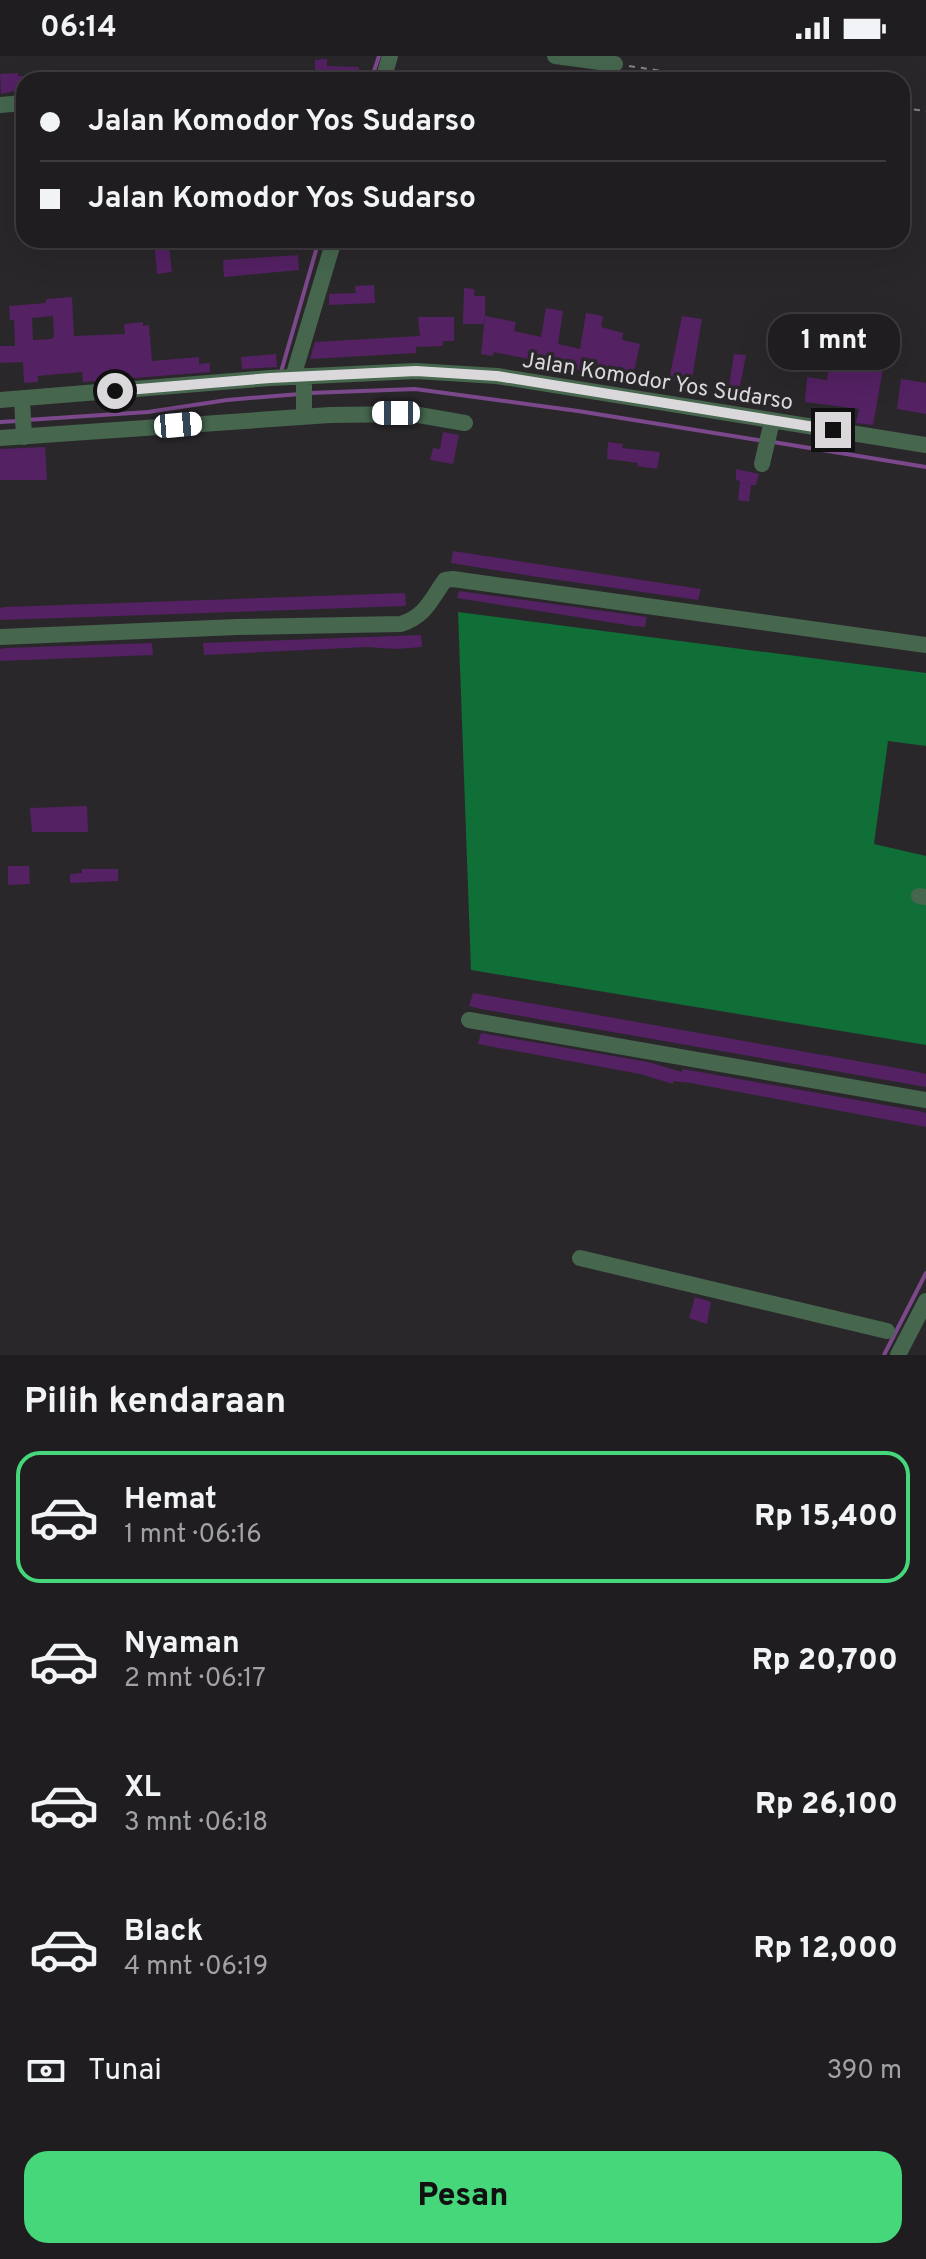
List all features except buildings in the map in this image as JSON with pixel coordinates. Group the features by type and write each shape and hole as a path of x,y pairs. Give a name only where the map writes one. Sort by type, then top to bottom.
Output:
{"street":[{"path":"555,56 615,64"},
{"path":"304,412 291,379 332,248"},
{"name":"Jalan Komodor Yos Sudarso","path":"0,400 22,406 291,379 416,371 497,376 767,442 926,445"},
{"path":"22,406 23,434"},
{"path":"0,438 304,412 413,414 465,423"},
{"path":"0,637 401,624 414,620 436,598 445,580 453,579 926,645"},
{"path":"469,1020 926,1100"},
{"path":"580,1258 887,1331"},
{"path":"898,1355 926,1301"}],"path":[{"path":"615,64 668,72"}],"green space":[{"path":"458,612 926,673 926,746 888,741 874,844 926,856 926,1045 471,970"}],"waterway":[{"path":"374,72 379,56"},
{"path":"281,372 317,248"},
{"path":"309,393 415,389 764,441"},
{"path":"26,420 148,412 227,400 300,394"},
{"path":"0,422 18,421"},
{"path":"773,442 926,467"},
{"path":"884,1355 926,1273"}],"route":[{"path":"115,391 270,378 416,371 497,376 833,430"}]}
